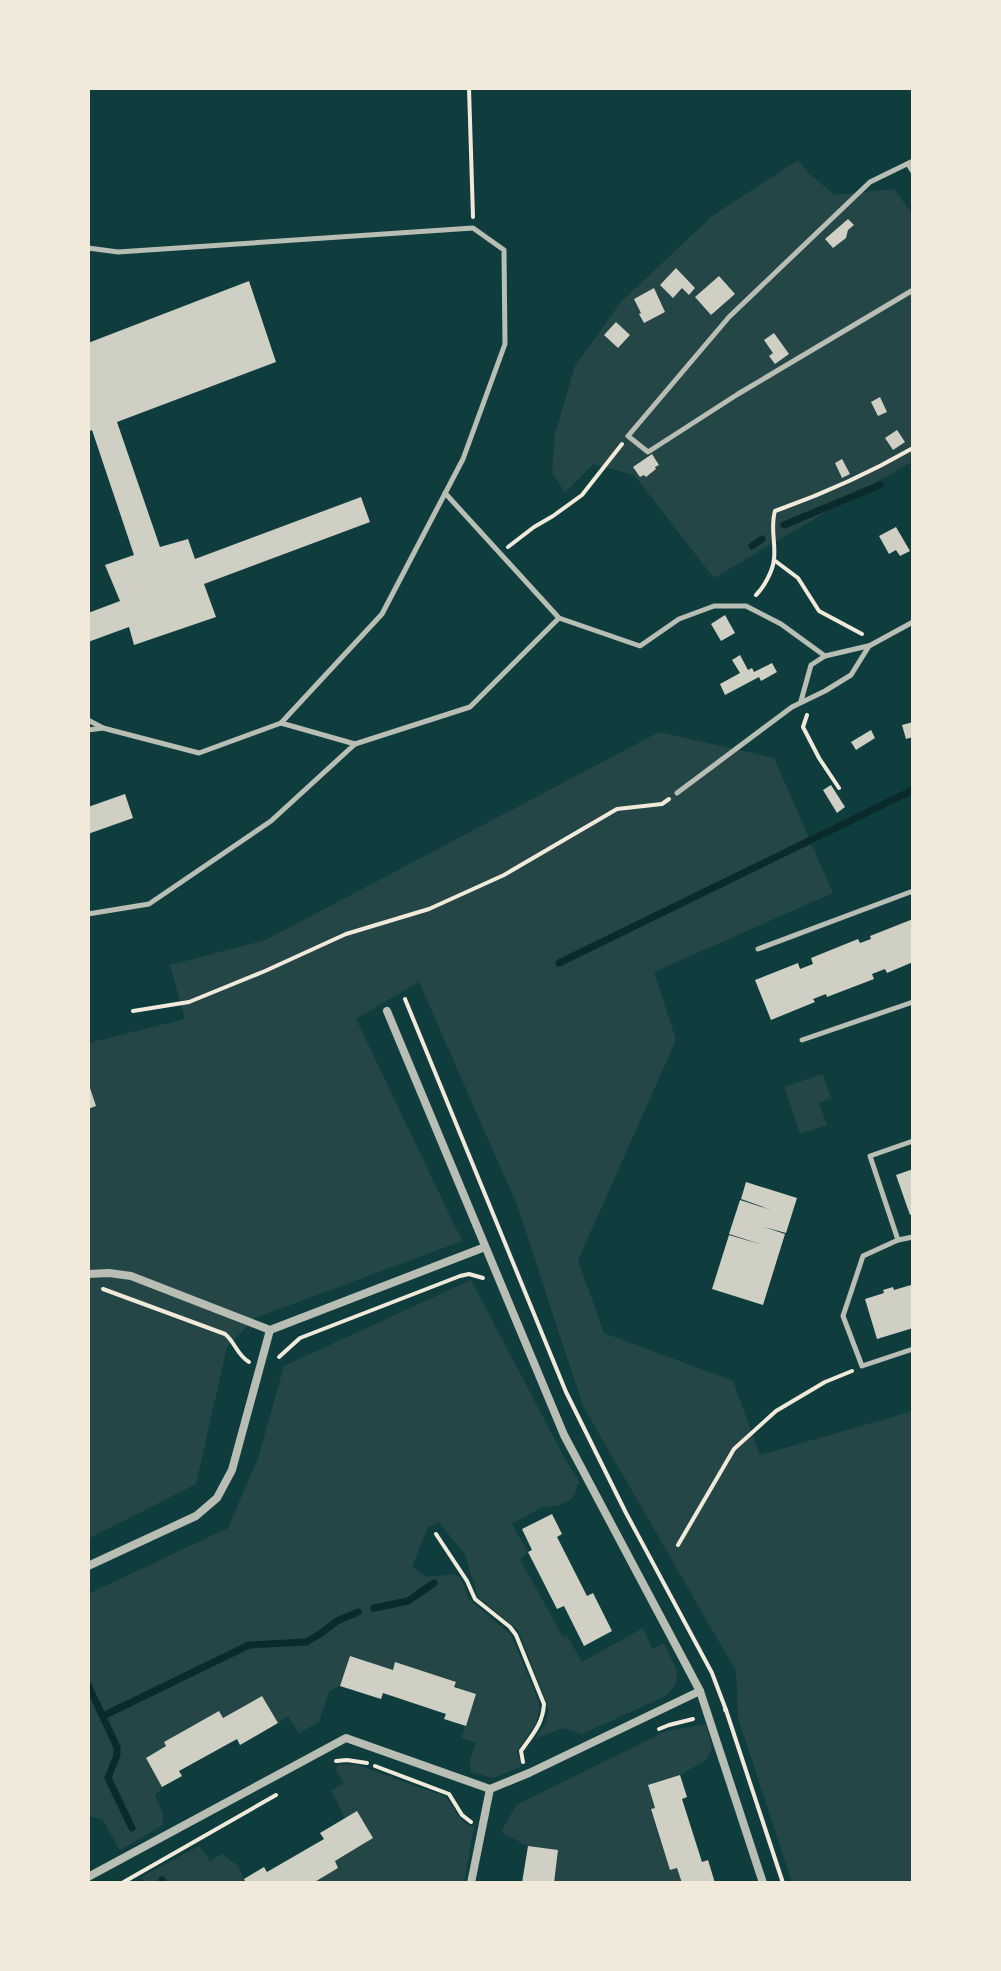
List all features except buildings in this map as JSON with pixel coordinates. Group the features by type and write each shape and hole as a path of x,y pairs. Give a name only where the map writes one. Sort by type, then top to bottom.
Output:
{"street":[{"path":"387,1011 564,1435 700,1691 763,1883"},
{"path":"88,1274 131,1276 270,1330 485,1247"},
{"path":"88,1566 196,1516 217,1498 232,1470 270,1330"},
{"path":"88,1877 346,1738 490,1789 700,1691"},
{"path":"471,1883 490,1789"}],"lane":[{"path":"913,172 910,162 870,182 729,317 628,436 648,452 738,394 913,290"},
{"path":"88,248 118,252 473,228 504,250 505,344 463,459 382,614 281,723 199,753 103,728 88,720"},
{"path":"445,493 559,618 640,646 679,619 714,606 746,606 781,624 825,656"},
{"path":"88,914 149,904 271,821 355,744 470,707 559,618"},
{"path":"801,702 811,665 825,656 869,646 913,622"},
{"path":"677,793 781,715 851,675 869,646"},
{"path":"281,723 355,744"},
{"path":"88,730 103,728"},
{"path":"758,949 913,891"},
{"path":"802,1040 913,1002"},
{"path":"898,1240 870,1156 913,1141"},
{"path":"913,1237 898,1240 863,1256 843,1316 862,1366 913,1349"}],"path":[{"path":"469,88 473,228"},
{"path":"500,553 582,495 628,436"},
{"path":"746,606 762,588 774,560 772,521 775,511 873,472 913,448"},
{"path":"774,560 798,578 819,611 876,642"},
{"path":"812,697 803,727 839,788"},
{"path":"133,1011 189,1002 346,934 429,909 504,875 617,809 662,804 677,793"},
{"path":"405,999 566,1392 626,1513 712,1673 783,1883"},
{"path":"678,1545 734,1449 776,1411 825,1382 862,1366"},
{"path":"436,1534 467,1581 475,1599 516,1635 544,1704 540,1725 521,1751 529,1773"},
{"path":"656,1731 726,1710"},
{"path":"336,1761 364,1762 449,1794 468,1821 483,1825"},
{"path":"122,1883 282,1791"}],"shaded area":[{"path":"798,160 809,174 835,195 894,189 913,215 913,461 714,578 634,475 593,464 565,493 552,472 555,434 575,366 621,302 712,216"},
{"path":"659,732 774,758 833,893 654,972 676,1040 578,1260 604,1333 733,1381 760,1455 913,1411 913,1883 792,1883 738,1718 736,1671 583,1406 517,1205 419,982 356,1019 462,1241 255,1318 227,1347 196,1484 88,1539 88,1043 185,1019 170,965 266,940"},
{"path":"823,1074 831,1098 819,1103 827,1125 800,1134 784,1087"},
{"path":"471,1280 579,1481 573,1498 558,1506 542,1507 512,1524 528,1552 520,1559 563,1637 567,1635 582,1662 643,1628 652,1649 664,1643 677,1671 676,1684 666,1696 582,1734 563,1728 535,1739 546,1723 549,1709 518,1630 478,1597 465,1555 439,1522 428,1527 412,1567 427,1577 453,1574 460,1577 469,1599 511,1635 540,1709 536,1723 517,1752 522,1766 493,1778 471,1772 470,1759 476,1743 461,1738 476,1694 454,1687 455,1683 395,1663 393,1670 351,1656 340,1686 329,1692 319,1722 299,1733 288,1716 278,1723 262,1696 223,1718 219,1711 164,1742 166,1746 146,1758 162,1787 155,1796 163,1813 163,1825 120,1850 102,1819 88,1816 88,1594 228,1528 258,1458 284,1366"},
{"path":"706,1724 712,1748 706,1760 680,1775 648,1786 655,1808 651,1810 670,1870 677,1868 682,1883 554,1883 558,1850 528,1846 501,1832 516,1805 666,1731"},
{"path":"338,1764 358,1765 446,1797 464,1823 474,1827 464,1883 313,1883 338,1868 335,1861 373,1838 357,1812 345,1818 331,1791 344,1783 336,1770"},
{"path":"199,1846 210,1861 222,1854 238,1866 246,1883 146,1883 141,1877"}],"waterway":[{"path":"784,525 880,485"},
{"path":"752,546 762,539"},
{"path":"559,963 913,790"},
{"path":"374,1608 408,1601 434,1583"},
{"path":"103,1716 249,1645 306,1642 337,1621 358,1612"},
{"path":"88,1685 117,1747 108,1778 132,1828"}]}
